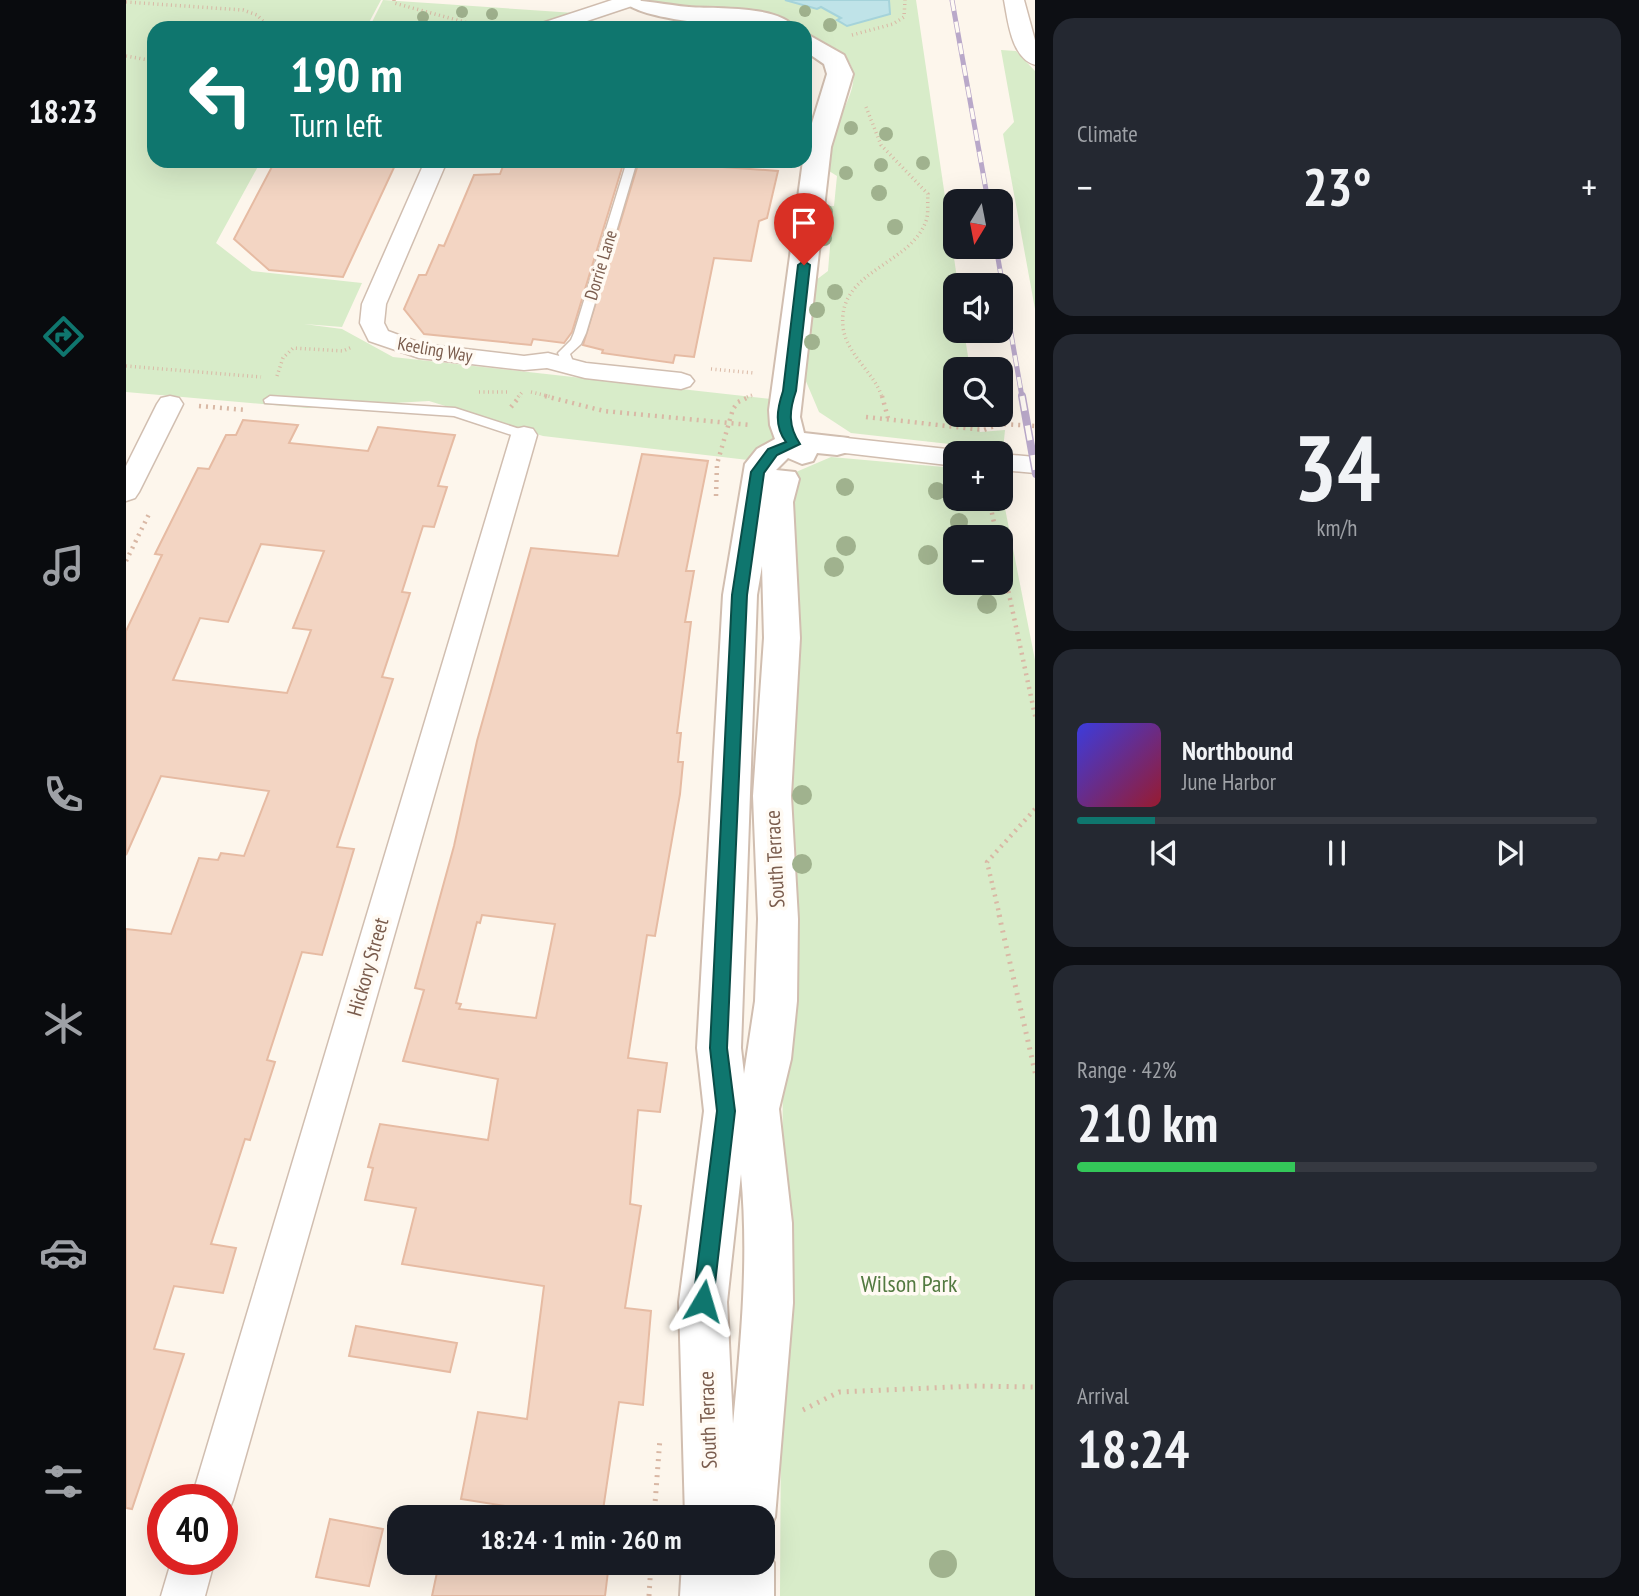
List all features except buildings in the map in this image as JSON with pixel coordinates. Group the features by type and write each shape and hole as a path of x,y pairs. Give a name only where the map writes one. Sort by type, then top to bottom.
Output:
{"street":[{"path":"568,21 633,0 660,10 766,21"},
{"path":"1014,0 1023,42 1035,59"},
{"path":"812,45 835,60 840,74 818,147 789,391 784,408 808,440 943,456"},
{"name":"Keeling Way","path":"433,168 374,304 372,323 378,336 419,351 512,362 548,360 594,372 681,381"},
{"path":"126,492 170,404"},
{"name":"Hickory Street","path":"217,1484 524,435"},
{"name":"South Terrace","path":"752,1505 773,1426 769,1223 757,1109 769,1059 776,1001 778,919 772,796 782,638 776,502 778,487 808,440"},
{"name":"South Terrace","path":"711,1505 703,1301 726,1111 719,1048 740,595 758,472 773,452 808,440"},
{"path":"1013,463 1035,465"},
{"path":"183,1596 189,1575"},
{"path":"707,1596 708,1575"},
{"path":"747,1596 748,1575"}],"lane":[{"name":"Dorrie Lane","path":"568,364 564,353 577,341 580,333 630,168"},
{"path":"270,400 455,412 524,435"}],"path":[{"path":"394,0 394,3 455,21"},
{"path":"854,44 844,36 893,24 904,17 905,0"},
{"path":"126,2 243,10 257,15 263,21"},
{"path":"126,56 147,60"},
{"path":"866,101 868,121 877,140 895,164 928,194 926,222 907,246 870,271 854,288 845,306 843,326 852,352 877,383 888,418"},
{"path":"170,404 258,411 270,400 283,358 293,348 343,351 378,336"},
{"path":"126,366 288,380"},
{"path":"475,393 523,391 604,411 728,425 808,440 847,415 984,430 1000,424 1035,426"},
{"path":"1009,595 1035,720"},
{"path":"1035,808 987,862 1035,1076"},
{"path":"773,1426 839,1392 975,1386 1035,1387"},
{"path":"649,1596 651,1575"}],"green space":[{"path":"126,0 381,0 370,21 147,21 147,168 257,168 216,243 252,271 362,283 342,327 304,324 342,329 393,357 771,399 777,433 772,442 748,460 543,436 429,401 307,408 126,392"},
{"path":"383,0 575,13 549,21 372,21"},
{"path":"649,0 916,0 944,189 943,259 954,259 956,273 943,273 943,343 966,343 968,357 943,357 943,427 979,427 980,432 1005,430 1004,441 943,441 943,443 851,433 819,412 805,379 816,280 828,271 832,222 821,222 824,207 834,206 837,176 829,171 831,146 850,93 853,73 843,55 812,36 812,21 784,21 766,15 660,5"},
{"path":"1001,50 1016,51 1035,71 1035,309 1003,134 1014,122"},
{"name":"Wilson Park","path":"831,457 943,467 943,511 1006,511 1008,525 943,525 943,595 1013,595 1013,549 1035,660 1035,1596 780,1596 786,490 796,472"}],"water":[{"path":"785,0 889,0 890,14 847,26 837,20 841,18 821,7 817,9"}],"railway":[{"path":"952,0 986,189"},
{"path":"998,259 1022,397"},
{"path":"1022,396 1035,468"}],"route":[{"path":"703,1301 726,1111 719,1048 740,595 758,472 761,464 773,452 794,444 785,432 784,408 789,391 804,265"}]}
